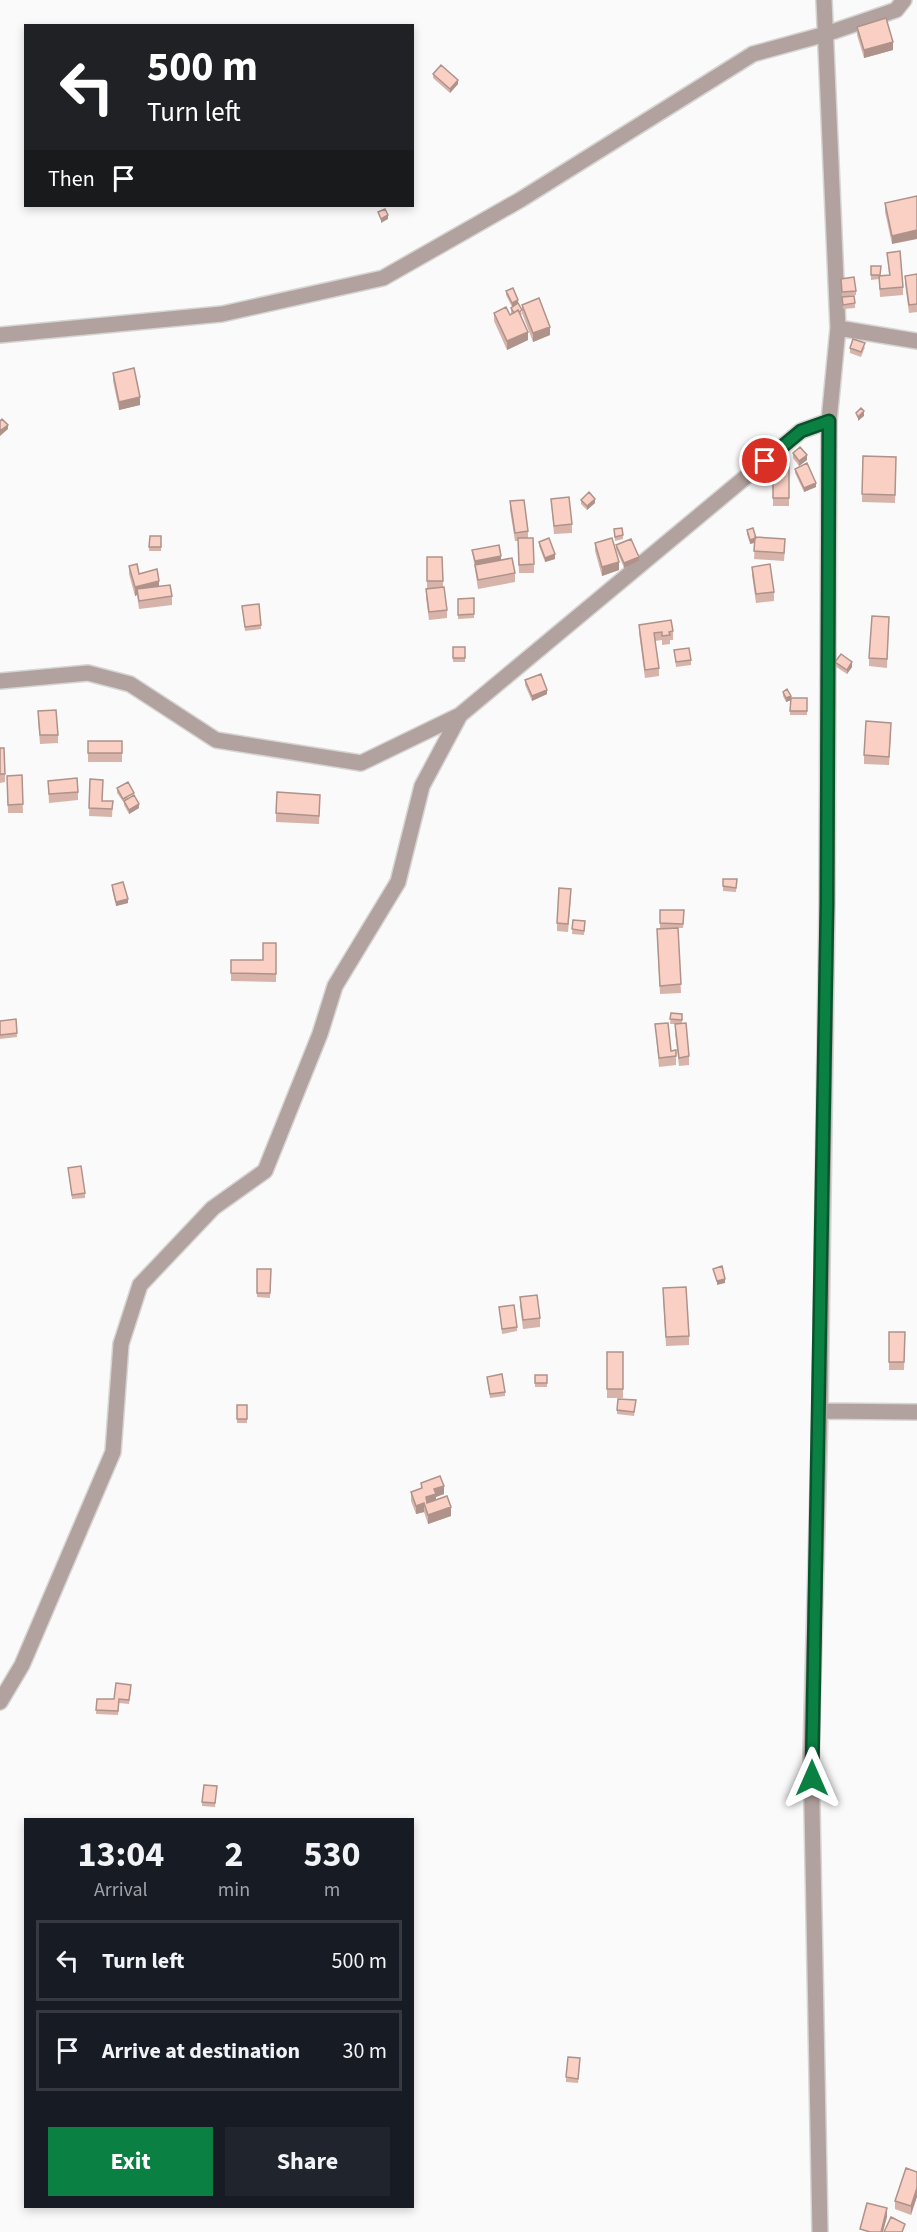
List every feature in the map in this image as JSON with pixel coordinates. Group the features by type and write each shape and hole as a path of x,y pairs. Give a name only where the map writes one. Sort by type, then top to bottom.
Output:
{"street":[{"path":"820,2232 811,1755 820,1411 827,904 829,421 838,328 824,0"},
{"path":"0,335 222,314 383,278 520,200 753,54 826,34 896,10 904,0"},
{"path":"838,328 917,341"},
{"path":"0,681 88,673 130,684 216,740 361,763 460,715 801,431 829,421"},
{"path":"0,1702 22,1665 113,1452 121,1344 140,1285 213,1208 265,1171 320,1034 335,986 398,882 422,786 460,715"},
{"path":"820,1411 917,1412"}],"building":[{"path":"886,18 893,42 864,50 857,27"},
{"path":"441,65 458,80 450,89 433,74"},
{"path":"917,196 917,230 892,236 885,203"},
{"path":"385,209 388,215 381,219 378,212"},
{"path":"900,251 903,287 880,289 879,276 890,275 887,253"},
{"path":"871,266 881,266 880,275 871,275"},
{"path":"917,274 917,304 909,305 905,276"},
{"path":"854,277 856,291 842,292 841,279"},
{"path":"513,288 518,300 512,303 506,291"},
{"path":"854,296 855,303 843,305 842,297"},
{"path":"539,298 550,327 533,333 522,305"},
{"path":"518,303 522,310 514,313 511,308"},
{"path":"506,307 510,315 518,310 528,332 507,341 494,313"},
{"path":"853,339 865,343 861,352 850,348"},
{"path":"134,368 140,397 119,402 113,373"},
{"path":"861,408 864,411 858,417 856,413"},
{"path":"2,419 8,425 0,431 0,421"},
{"path":"800,447 807,455 799,461 793,453"},
{"path":"863,456 896,457 895,495 862,494"},
{"path":"773,462 789,462 789,498 773,498"},
{"path":"807,463 816,483 804,488 795,469"},
{"path":"589,492 595,499 587,506 581,500"},
{"path":"569,497 572,524 554,526 551,499"},
{"path":"524,500 528,531 515,533 510,501"},
{"path":"622,528 623,535 615,537 614,529"},
{"path":"753,528 756,538 750,540 747,530"},
{"path":"150,536 161,536 161,547 149,547"},
{"path":"755,537 785,539 784,553 754,551"},
{"path":"518,538 533,538 534,564 519,565"},
{"path":"549,538 555,554 545,558 539,542"},
{"path":"612,538 619,562 602,567 595,543"},
{"path":"631,539 639,557 624,563 616,545"},
{"path":"499,545 501,556 475,561 472,550"},
{"path":"427,557 442,557 443,581 427,581"},
{"path":"512,558 515,573 478,580 475,565"},
{"path":"137,564 139,574 157,569 159,581 135,587 129,566"},
{"path":"770,564 774,592 756,594 752,567"},
{"path":"170,585 172,596 139,601 137,589"},
{"path":"444,587 447,610 429,612 426,589"},
{"path":"474,598 474,614 458,615 458,599"},
{"path":"259,604 261,625 245,627 242,606"},
{"path":"872,616 889,617 887,659 869,658"},
{"path":"671,620 673,631 669,632 670,635 662,636 662,632 654,633 659,668 645,670 639,625"},
{"path":"453,647 465,647 465,658 453,658"},
{"path":"689,648 691,660 676,662 674,650"},
{"path":"841,654 852,662 847,670 835,662"},
{"path":"541,674 547,690 532,696 525,680"},
{"path":"787,689 791,696 786,698 783,692"},
{"path":"791,698 807,698 807,711 790,711"},
{"path":"56,710 58,735 40,735 38,711"},
{"path":"866,721 891,723 889,757 864,755"},
{"path":"88,741 122,741 122,753 88,753"},
{"path":"0,748 4,748 5,774 0,774"},
{"path":"22,775 23,804 8,805 7,776"},
{"path":"77,778 78,792 49,794 48,781"},
{"path":"90,779 103,780 102,801 113,801 112,809 89,808"},
{"path":"128,782 134,793 123,799 117,788"},
{"path":"277,792 320,795 319,816 276,813"},
{"path":"134,795 139,804 129,810 124,801"},
{"path":"723,879 737,879 736,888 723,886"},
{"path":"123,882 128,899 116,902 112,885"},
{"path":"559,888 571,889 568,924 557,923"},
{"path":"660,910 684,910 683,924 660,923"},
{"path":"573,920 585,921 584,931 572,929"},
{"path":"678,928 681,984 660,986 657,929"},
{"path":"263,943 276,943 276,974 231,973 231,960 263,960"},
{"path":"671,1013 682,1014 682,1020 670,1019"},
{"path":"16,1019 17,1033 0,1035 0,1021"},
{"path":"668,1023 671,1051 676,1050 676,1056 659,1058 655,1024"},
{"path":"686,1023 689,1056 679,1058 675,1024"},
{"path":"81,1166 85,1193 72,1195 68,1168"},
{"path":"722,1266 725,1279 717,1281 713,1269"},
{"path":"257,1269 271,1269 270,1293 257,1293"},
{"path":"686,1287 689,1336 666,1337 663,1288"},
{"path":"537,1295 540,1318 523,1320 520,1297"},
{"path":"514,1305 517,1327 502,1329 499,1307"},
{"path":"889,1332 905,1332 904,1362 889,1362"},
{"path":"607,1352 623,1352 623,1389 607,1389"},
{"path":"502,1374 505,1392 490,1394 487,1377"},
{"path":"535,1375 547,1375 547,1383 535,1383"},
{"path":"618,1399 636,1400 634,1412 617,1410"},
{"path":"237,1405 247,1405 247,1419 237,1419"},
{"path":"440,1476 444,1486 434,1489 436,1494 426,1497 427,1503 447,1496 451,1507 428,1515 424,1503 416,1506 411,1492 422,1488 421,1483"},
{"path":"116,1683 131,1685 129,1700 119,1699 118,1711 96,1710 97,1699 114,1699"},
{"path":"204,1785 217,1786 215,1803 202,1802"},
{"path":"568,2057 580,2058 578,2079 566,2077"},
{"path":"906,2168 917,2172 917,2188 911,2206 895,2201"},
{"path":"867,2203 887,2208 881,2232 860,2229"},
{"path":"891,2217 905,2224 902,2232 884,2232"}],"route":[{"path":"765,461 801,431 829,421 827,904 812,1778"}]}
